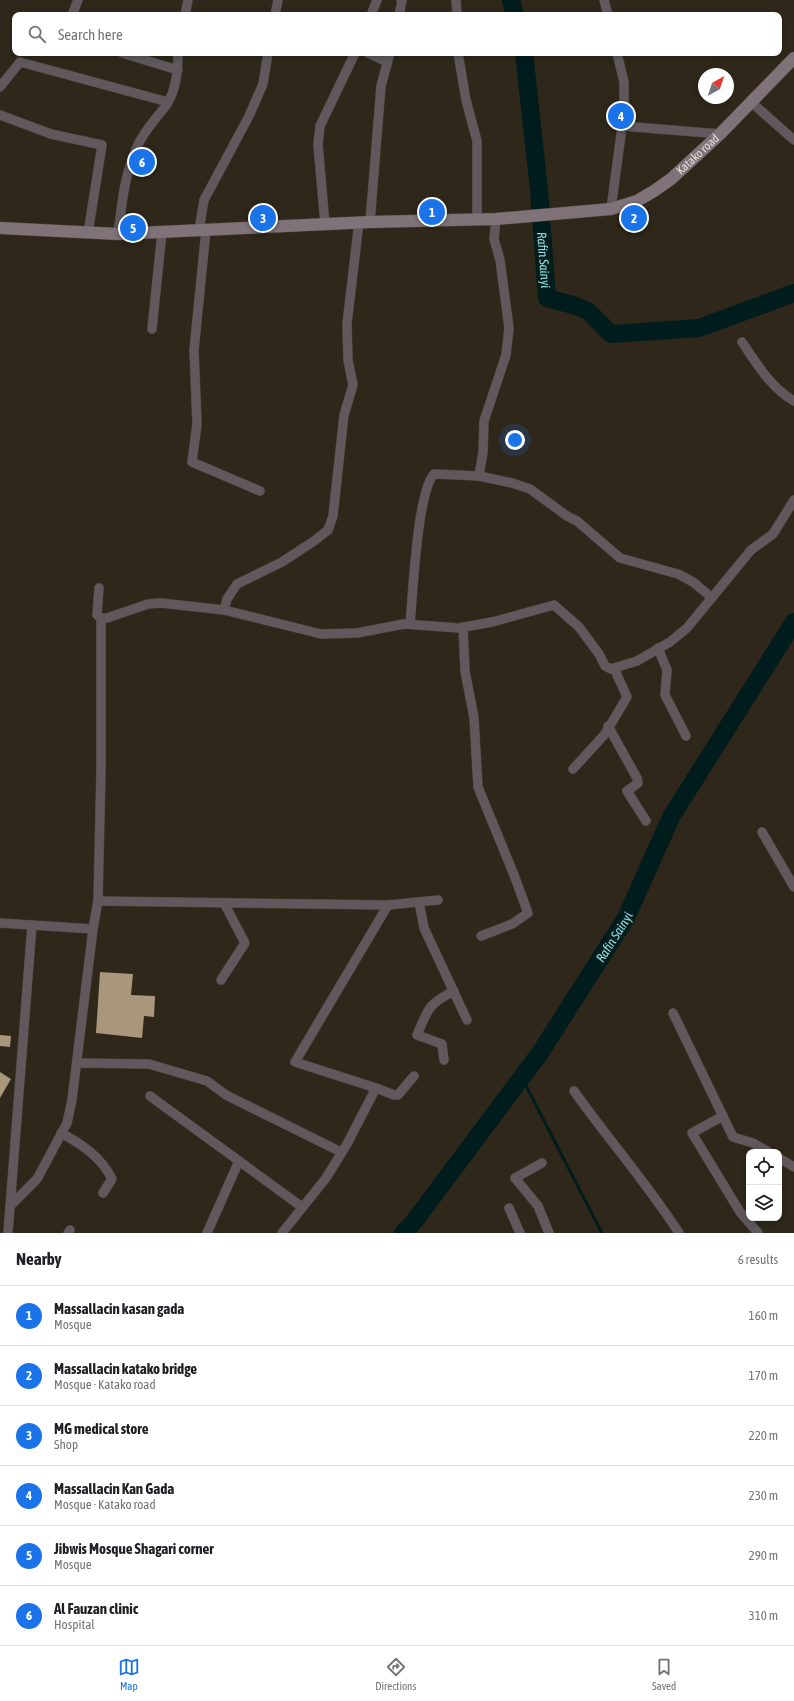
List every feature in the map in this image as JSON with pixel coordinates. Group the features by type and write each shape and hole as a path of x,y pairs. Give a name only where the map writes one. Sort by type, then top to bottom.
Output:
{"street":[{"path":"73,12 78,0"},
{"path":"186,12 188,0"},
{"path":"276,12 278,0"},
{"path":"372,12 377,0"},
{"path":"400,12 401,0"},
{"path":"456,0 457,12"},
{"path":"604,0 607,12"},
{"path":"132,56 178,70"},
{"path":"118,234 124,183 137,145 147,128 168,102 178,70 178,56"},
{"path":"260,491 192,462 197,424 194,350 204,200 249,116 263,84 268,56"},
{"path":"325,224 318,145 320,126 354,56"},
{"path":"459,56 466,100 477,141 477,218"},
{"path":"611,209 624,112 624,82 618,56"},
{"path":"224,610 227,599 237,584 282,562 314,541 328,530 333,516 344,415 353,385 348,360 347,324 365,222 381,86 389,58"},
{"name":"Katako road","path":"0,228 118,234 365,222 477,218 496,219 611,209 637,201 654,191 720,134 794,58"},
{"path":"0,87 20,62 168,102"},
{"path":"751,102 794,140"},
{"path":"0,115 51,134 102,145 88,233"},
{"path":"622,126 720,134"},
{"path":"479,476 483,452 484,421 506,355 509,328 500,260 494,239 496,219"},
{"path":"152,329 162,232"},
{"path":"742,342 772,385 794,401"},
{"path":"410,624 424,499 430,478 434,474 479,476 512,483 530,489 576,521 620,558 678,574 693,582 711,597"},
{"path":"101,618 107,618 148,604 160,603 224,610 321,634 357,633 410,624 463,627 492,622 554,605 579,627 599,654 605,666 611,669 637,661 670,642 687,628 751,550 773,534 794,500"},
{"path":"10,1206 37,1179 66,1123 72,1100 93,929 98,901 101,769 101,618 97,615 99,588"},
{"path":"463,627 465,671 474,718 478,787 528,913 512,924 481,936"},
{"path":"658,648 667,670 665,695 686,736"},
{"path":"573,769 605,734 608,726 627,697 614,668"},
{"path":"608,726 637,778 638,783 627,791 646,820"},
{"path":"762,832 794,887"},
{"path":"98,901 388,905 438,900"},
{"path":"419,902 424,928 467,1020"},
{"path":"221,980 245,943 224,903"},
{"path":"388,905 295,1062 394,1095 398,1095 414,1076"},
{"path":"0,923 93,929"},
{"path":"0,1232 9,1233 32,925"},
{"path":"444,1060 442,1044 417,1035 426,1014 434,1001 454,991"},
{"path":"673,1013 734,1137 753,1142 764,1149"},
{"path":"77,1063 149,1064 207,1081 226,1095 341,1152"},
{"path":"282,1233 326,1178 376,1088"},
{"path":"574,1091 597,1124 659,1201 679,1233"},
{"path":"150,1096 302,1207"},
{"path":"723,1116 692,1132 740,1212 758,1233"},
{"path":"61,1133 92,1152 105,1166 112,1179 103,1193"},
{"path":"782,1160 794,1167"},
{"path":"207,1233 239,1161"},
{"path":"542,1163 515,1178 538,1206 549,1233"},
{"path":"509,1208 520,1233"}],"building":[{"path":"100,972 133,974 131,995 155,996 154,1017 144,1016 142,1038 96,1033"},
{"path":"0,1035 11,1036 10,1047 0,1046"},
{"path":"0,1072 11,1079 0,1098"}],"waterway":[{"name":"Rafin Sainyi","path":"511,0 514,12"},
{"name":"Rafin Sainyi","path":"524,56 539,190 547,298 588,311 611,334 699,328 794,293"},
{"name":"Rafin Sainyi","path":"403,1233 413,1223 540,1053 626,918 671,817 794,622"},
{"path":"522,1078 602,1233"}],"place":[{"name":"Massallacin Kan Gada","path":"621,116"},
{"name":"Al Fauzan clinic","path":"142,162"},
{"name":"Massallacin kasan gada","path":"432,212"},
{"name":"MG medical store","path":"263,218"},
{"name":"Massallacin katako bridge","path":"634,218"},
{"name":"Jibwis Mosque Shagari corner","path":"133,228"}]}
